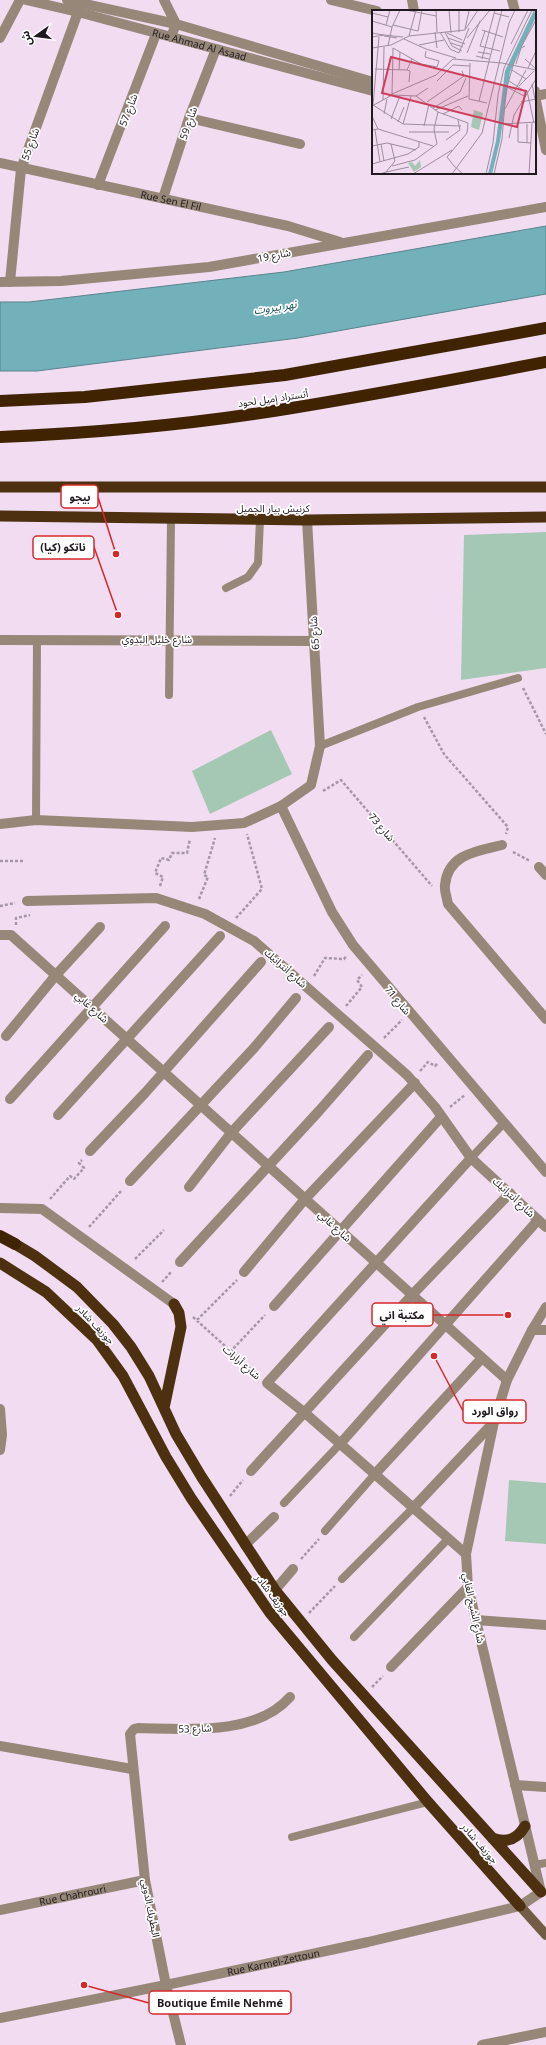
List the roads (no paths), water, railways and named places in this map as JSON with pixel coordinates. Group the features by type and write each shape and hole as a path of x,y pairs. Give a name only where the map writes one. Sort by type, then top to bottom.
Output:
{"highway":[{"path":"0,401 85,397 285,374 546,328"},
{"name":"أتستراد إميل لحود","path":"0,437 127,428 284,409 546,362"},
{"path":"0,487 546,487"},
{"name":"كرنيش بيار الجميل","path":"0,516 260,520 546,517"},
{"name":"جوزيف شادر","path":"0,1236 16,1244 77,1288 114,1324 131,1346 149,1376 176,1434 220,1507 275,1590 363,1695 544,1894"},
{"name":"جوزيف شادر","path":"0,1263 46,1292 97,1340 123,1376 166,1456 191,1498 270,1613 428,1802 520,1906"},
{"path":"164,1408 181,1327 179,1313 174,1304"},
{"path":"491,1837 501,1841 513,1839 522,1832 525,1826"}],"main road":[{"name":"جوزيف شادر","path":"520,1906 546,1935"}],"street":[{"path":"0,38 20,0"},
{"name":"Rue Ahmad Al Asaad","path":"26,0 78,12 372,91"},
{"name":"Rue Ahmad Al Asaad","path":"68,0 176,24 372,82"},
{"path":"164,0 176,24 172,37"},
{"path":"331,0 372,10"},
{"path":"412,0 414,10"},
{"path":"512,0 515,10"},
{"name":"شارع 55","path":"5,282 21,169 78,12"},
{"name":"شارع 57","path":"98,185 156,34"},
{"name":"شارع 59","path":"163,198 189,118 216,49"},
{"path":"538,94 537,109 546,150"},
{"path":"189,118 300,144"},
{"name":"Rue Sen El Fil","path":"0,163 21,169 163,198 288,226 340,242"},
{"name":"شارع 19","path":"5,282 62,281 209,267 340,242 546,207"},
{"name":"شارع 65","path":"281,806 311,785 320,746 307,520"},
{"name":"شارع خليل البدوي","path":"0,640 171,639 315,641"},
{"path":"0,824 36,820 192,827 244,823 281,806"},
{"name":"شارع 71","path":"281,806 332,912 353,945 503,1124 546,1172"},
{"path":"502,845 466,854 452,864 445,885 448,904 546,1019"},
{"path":"539,867 546,875"},
{"name":"شارع أنترانيك","path":"27,901 156,898 194,911 229,926 254,941 407,1075 435,1107 471,1158 546,1227"},
{"path":"10,1099 165,926"},
{"path":"6,1036 56,975 100,927"},
{"name":"شارع غابي","path":"0,935 11,935 507,1380"},
{"path":"58,1115 220,936"},
{"path":"90,1150 102,1137 107,1134 261,962"},
{"path":"130,1181 254,1048 296,998"},
{"path":"188,1187 232,1133 329,1026"},
{"path":"180,1262 319,1111 368,1055"},
{"path":"244,1272 305,1199 415,1083"},
{"path":"274,1306 339,1230 442,1117"},
{"path":"376,1262 471,1158"},
{"path":"251,1471 412,1295 510,1193"},
{"path":"0,1208 42,1209 174,1304"},
{"path":"340,1444 538,1220"},
{"name":"شارع أرارات","path":"376,1262 267,1384 305,1413 466,1554"},
{"name":"شارع الشيخ الغابي","path":"544,1894 534,1865 468,1587 466,1554 494,1422 507,1380 532,1330 546,1307"},
{"path":"532,1330 546,1330"},
{"path":"375,1474 482,1358"},
{"path":"0,1409 2,1435 0,1450"},
{"path":"413,1508 494,1422"},
{"path":"245,1545 274,1517"},
{"path":"275,1590 293,1569"},
{"path":"391,1667 468,1587"},
{"path":"476,1620 546,1625"},
{"name":"شارع 53","path":"132,1769 129,1736 131,1731 136,1728 190,1729 234,1726 274,1712 290,1697"},
{"path":"0,1746 132,1769"},
{"name":"البطريك الدويي","path":"132,1769 145,1880 166,1985 181,2045"},
{"path":"515,1785 546,1787"},
{"name":"Rue Chahrouri","path":"0,1910 145,1880"},
{"name":"Rue Karmel-Zettoun","path":"0,2018 166,1985 449,1924 520,1906 544,1894"},
{"path":"482,2045 546,2032"}],"lane":[{"path":"169,695 171,639 171,519"},
{"path":"226,588 248,577 258,563 260,520"},
{"path":"36,820 37,640"},
{"path":"320,746 418,707 518,678"},
{"path":"471,1158 503,1124"},
{"path":"284,1503 340,1444"},
{"path":"325,1531 375,1474"},
{"path":"342,1579 413,1508"},
{"path":"354,1637 448,1539"},
{"path":"292,1837 428,1802"},
{"path":"534,1865 546,1863"}],"water":[{"name":"نهر بيروت","path":"546,226 546,294 298,338 37,371 0,371 0,302 29,302 284,272"}],"place":[{"name":"بيجو","path":"116,554"},
{"name":"ناتكو (كيا)","path":"118,615"},
{"name":"مكتبة اني","path":"508,1315"},
{"name":"رواق الورد","path":"434,1356"},
{"name":"Boutique Émile Nehmé","path":"84,1985"}]}
